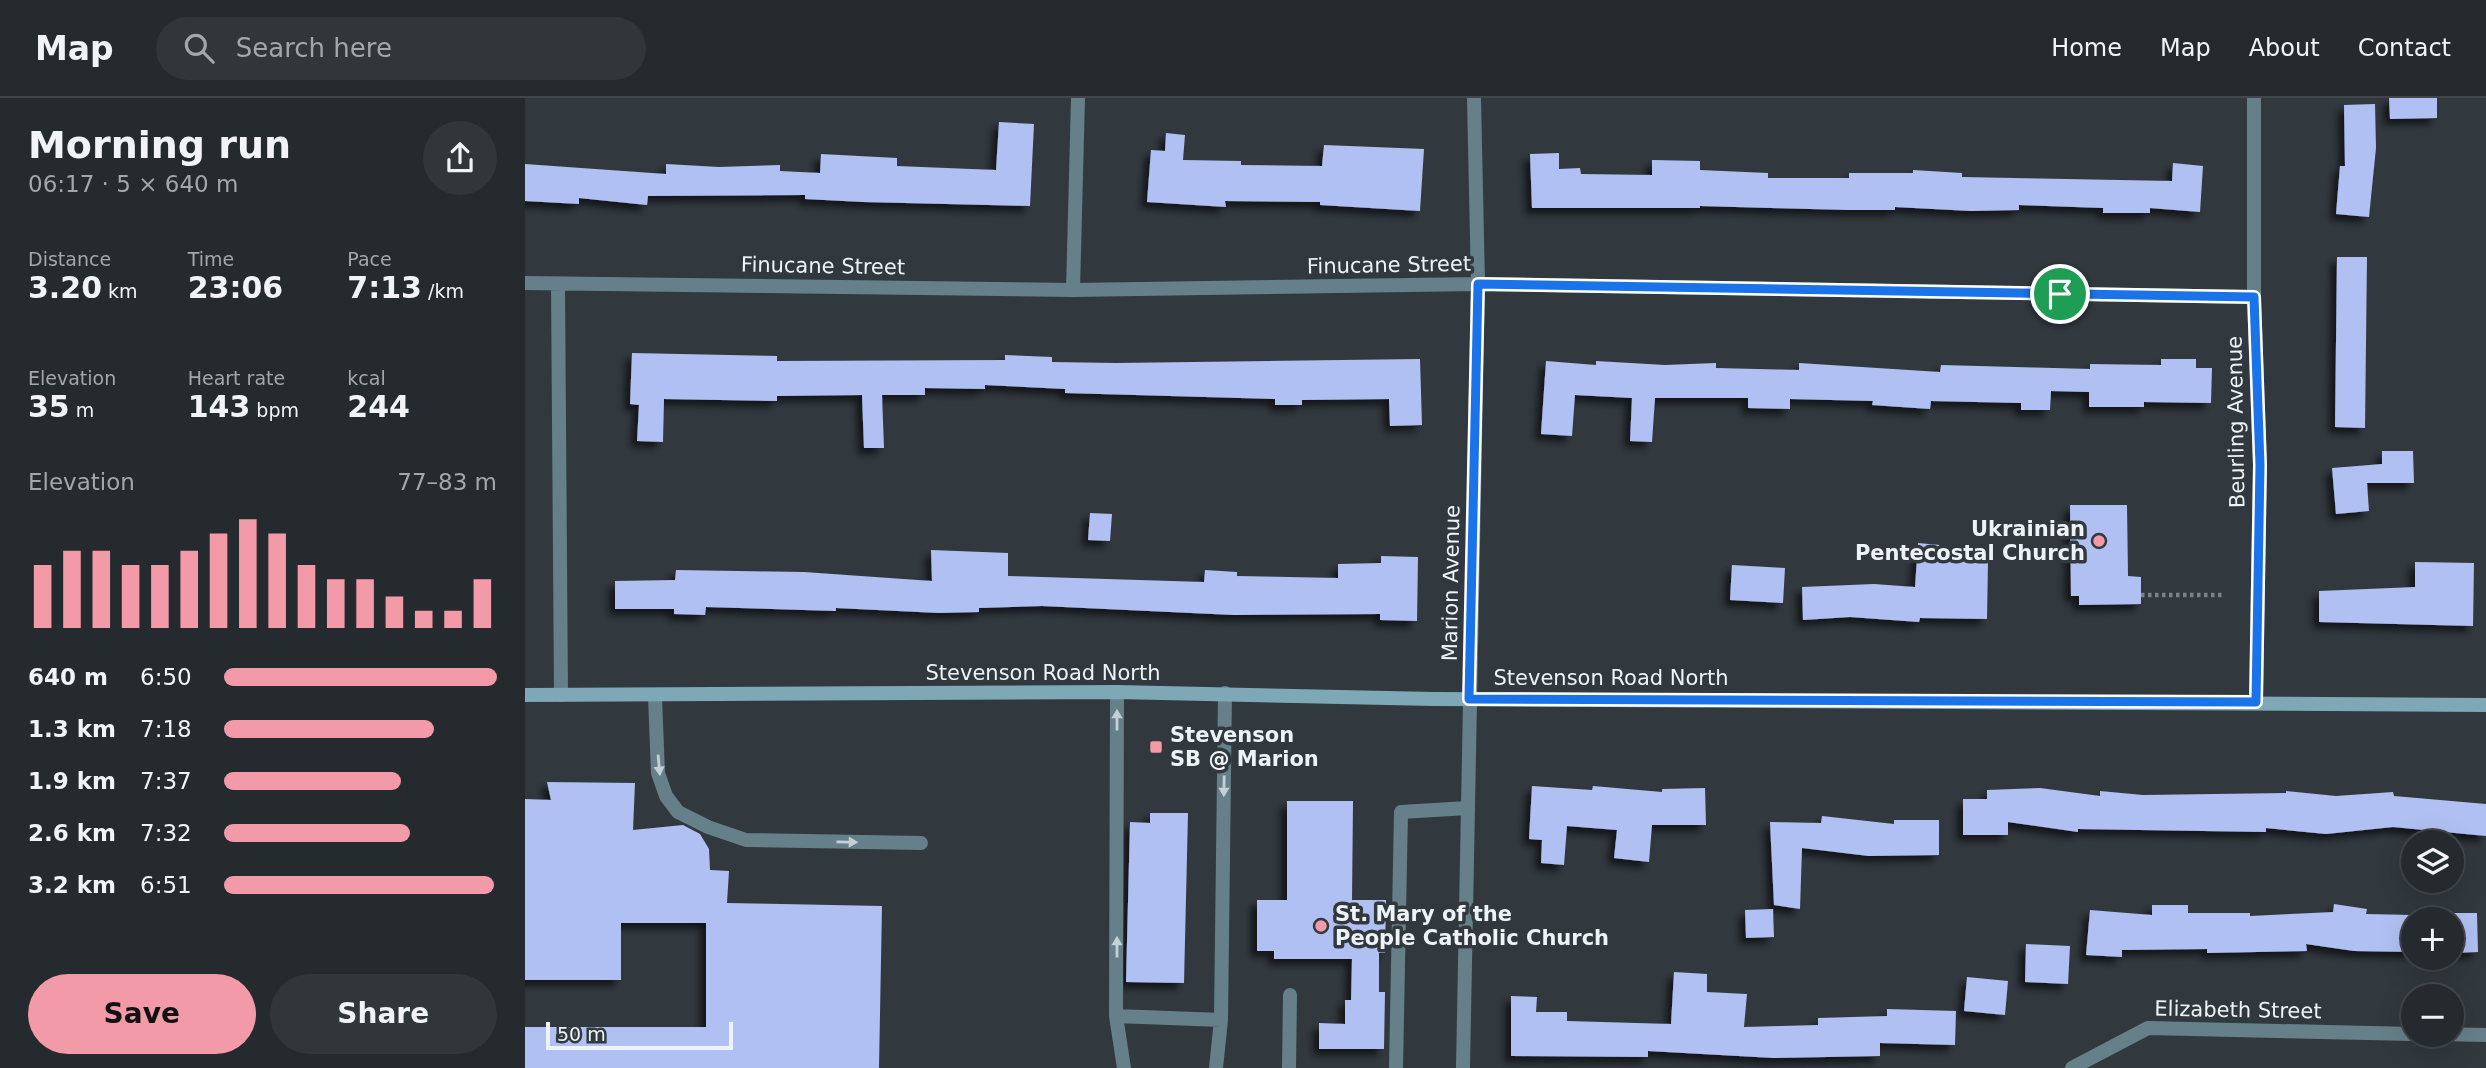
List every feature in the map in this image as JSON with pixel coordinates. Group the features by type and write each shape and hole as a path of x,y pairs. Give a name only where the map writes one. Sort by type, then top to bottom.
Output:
{"main road":[{"name":"Stevenson Road North","path":"525,695 1117,692 1469,699 2486,705"}],"street":[{"path":"1073,290 1079,98"},
{"name":"Marion Avenue","path":"1463,1068 1478,284 1474,98"},
{"name":"Beurling Avenue","path":"2254,98 2254,297 2260,465 2256,702"},
{"name":"Finucane Street","path":"525,283 1073,290 1478,284 2254,297"},
{"path":"558,284 561,695"},
{"path":"1117,692 1117,1016 1124,1068"},
{"path":"1216,1068 1221,1020 1225,694"},
{"path":"655,696 658,773 666,796 678,812 716,830 746,840 921,843"},
{"path":"1396,1068 1401,812 1468,808"},
{"path":"1289,1068 1290,995"},
{"path":"1117,1016 1221,1020"},
{"name":"Elizabeth Street","path":"2073,1068 2148,1028 2401,1034"},
{"path":"2464,1035 2486,1035"}],"path":[{"path":"2141,595 2225,595"}],"building":[{"path":"2389,98 2437,98 2437,118 2390,119"},
{"path":"2375,104 2376,148 2369,217 2336,214 2340,166 2345,166 2344,105"},
{"path":"999,122 1034,124 1030,206 863,202 805,199 805,195 648,196 647,205 579,198 579,204 525,201 525,164 666,174 666,164 719,167 780,165 780,171 820,173 821,154 897,158 897,166 996,170"},
{"path":"1166,133 1185,135 1183,160 1241,161 1241,165 1322,166 1324,145 1424,149 1420,211 1320,205 1320,202 1225,201 1226,207 1147,202 1151,150 1165,151"},
{"path":"1559,153 1559,169 1580,168 1581,174 1652,175 1652,160 1700,161 1700,170 1768,173 1768,178 1849,178 1849,173 1913,173 1913,170 1962,173 1962,177 2172,181 2173,163 2203,166 2200,212 2150,208 2150,213 2103,213 2103,208 2019,205 2019,210 1971,211 1895,207 1895,210 1700,206 1532,208 1530,154"},
{"path":"2337,257 2367,257 2365,428 2335,427"},
{"path":"632,353 777,356 777,361 1005,360 1005,355 1052,357 1052,362 1116,363 1420,359 1422,425 1390,426 1389,399 1302,400 1302,405 1275,405 1275,399 1065,393 1065,389 985,385 985,389 925,388 925,395 882,395 884,448 864,448 862,395 777,396 777,401 664,399 663,442 637,441 639,405 630,404"},
{"path":"2161,359 2196,359 2196,368 2212,368 2211,403 2144,402 2144,407 2089,407 2089,392 2051,391 2050,410 2021,410 2021,403 1931,401 1930,409 1872,405 1873,401 1790,399 1790,409 1748,408 1748,398 1655,398 1652,442 1630,441 1632,398 1575,395 1572,436 1541,434 1546,361 1596,365 1596,361 1665,365 1716,363 1716,368 1799,370 1799,363 1940,372 1941,365 2090,369 2090,364 2161,365"},
{"path":"2382,451 2413,451 2414,483 2367,483 2369,511 2336,514 2332,468 2382,464"},
{"name":"Ukrainian Pentecostal Church","path":"2070,505 2127,505 2128,576 2141,577 2141,604 2079,605 2079,596 2071,596"},
{"path":"1090,513 1112,514 1110,541 1088,540"},
{"path":"1918,543 1940,545 1938,561 1988,562 1987,619 1920,618 1919,622 1850,617 1803,620 1802,587 1874,584 1915,587"},
{"path":"931,550 1008,553 1008,576 1204,582 1205,570 1237,572 1237,576 1338,578 1338,564 1381,563 1381,556 1418,557 1417,621 1380,620 1380,614 1234,615 1042,606 979,608 979,612 939,613 836,608 836,611 706,607 705,615 674,614 674,609 615,609 615,581 675,580 676,570 804,572 932,581"},
{"path":"2415,562 2474,563 2473,626 2319,622 2319,591 2415,587"},
{"path":"1732,565 1785,568 1783,603 1730,600"},
{"path":"547,782 635,783 633,830 683,825 700,834 709,849 710,870 729,871 727,903 882,906 879,1068 525,1068 525,1027 706,1027 706,923 621,923 621,980 525,980 525,799 551,800"},
{"path":"1532,786 1592,790 1593,786 1662,792 1662,789 1705,788 1706,825 1652,825 1649,862 1614,858 1617,830 1567,826 1564,865 1541,863 1542,840 1529,839"},
{"path":"2040,788 2100,796 2100,791 2143,795 2286,791 2336,796 2393,792 2394,796 2486,804 2486,836 2464,834 2464,830 2393,827 2326,834 2266,828 2266,832 2078,829 2078,832 2008,822 2008,835 1963,835 1963,799 1987,799 1987,790"},
{"name":"St. Mary of the People Catholic Church","path":"1287,801 1353,801 1352,900 1386,900 1385,953 1379,953 1379,992 1385,992 1384,1049 1319,1049 1319,1023 1345,1024 1345,1000 1351,1000 1352,959 1274,959 1274,951 1257,951 1257,900 1287,900"},
{"path":"1150,813 1188,813 1184,983 1126,982 1130,822 1150,823"},
{"path":"1822,816 1894,824 1894,820 1939,820 1939,855 1869,856 1802,848 1800,909 1774,905 1770,822 1821,823"},
{"path":"2334,904 2367,909 2366,914 2401,915 2401,952 2354,951 2306,944 2307,951 2207,953 2207,949 2122,950 2122,957 2086,955 2090,910 2152,915 2152,905 2188,905 2188,913 2250,913 2250,916 2333,912"},
{"path":"1773,909 1774,937 1746,938 1745,910"},
{"path":"2464,913 2477,913 2478,952 2464,953"},
{"path":"2026,944 2070,946 2068,984 2025,982"},
{"path":"1674,972 1707,974 1707,992 1747,994 1744,1027 1818,1025 1818,1018 1887,1016 1887,1009 1956,1011 1955,1045 1880,1043 1880,1056 1774,1058 1648,1051 1648,1057 1511,1056 1511,996 1537,997 1536,1012 1567,1012 1567,1021 1671,1024"},
{"path":"1967,977 2008,981 2005,1015 1964,1011"}],"place":[{"name":"Ukrainian Pentecostal Church","path":"2099,541"},
{"name":"Stevenson SB @ Marion","path":"1156,747"},
{"name":"St. Mary of the People Catholic Church","path":"1321,926"}],"route":[{"path":"1478,284 2060,294 2254,297 2260,465 2256,702 1469,699 1478,284"}]}
